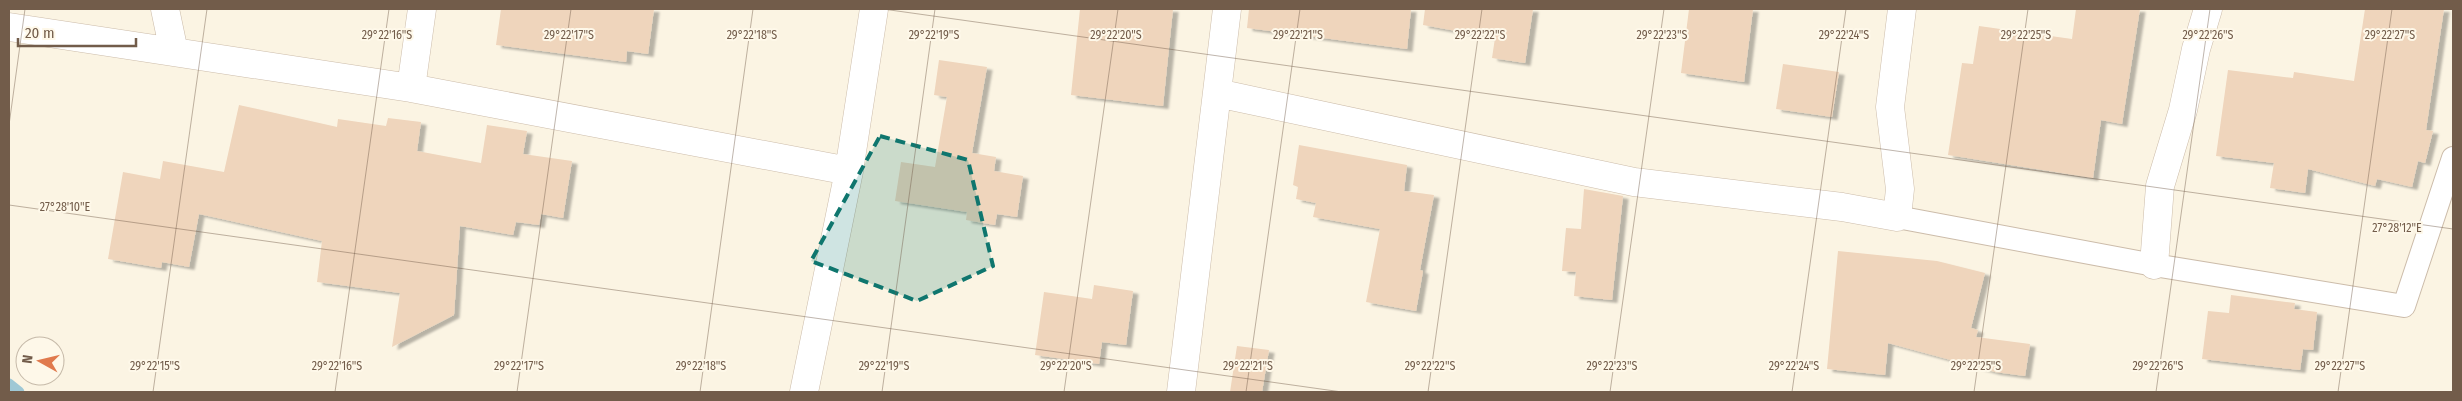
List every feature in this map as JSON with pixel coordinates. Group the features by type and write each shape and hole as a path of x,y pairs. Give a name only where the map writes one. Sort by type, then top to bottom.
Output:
{"street":[{"path":"165,9 174,52"},
{"path":"412,88 422,9"},
{"path":"804,392 850,171 874,9"},
{"path":"1181,392 1227,9"},
{"path":"1217,93 1634,182 1842,207 1897,217 1900,189 1890,107 1902,9"},
{"path":"2154,265 2160,186 2183,110 2196,49 2208,9"},
{"path":"9,27 412,88 850,171"}],"lane":[{"path":"1897,217 2154,265 2404,306 2453,158"}],"highlighted area":[{"path":"880,136 968,160 993,266 917,301 811,261"}],"building":[{"path":"501,9 654,9 648,54 627,51 626,62 496,45"},
{"path":"1080,9 1173,9 1163,106 1071,95"},
{"path":"1249,9 1411,9 1407,49 1247,28"},
{"path":"1425,9 1533,9 1525,63 1492,58 1495,38 1423,25"},
{"path":"1689,9 1753,9 1744,82 1681,73"},
{"path":"2076,9 2140,9 2122,124 2101,120 2093,178 1948,155 1962,63 1973,64 1979,26 2072,39"},
{"path":"2365,9 2444,9 2426,130 2433,131 2425,163 2418,161 2412,187 2377,179 2375,186 2308,169 2305,193 2270,188 2274,163 2216,156 2228,70 2293,78 2294,72 2354,81"},
{"path":"939,60 987,67 972,153 996,157 994,171 1023,176 1017,217 997,214 995,225 966,220 967,212 895,201 901,162 935,167 947,97 934,95"},
{"path":"1783,64 1839,72 1832,117 1776,109"},
{"path":"239,105 337,127 338,119 386,126 388,118 421,122 417,151 481,163 487,125 527,131 523,154 572,161 563,218 541,214 539,225 516,222 513,235 460,226 454,315 392,347 400,293 317,282 322,241 199,214 189,267 162,262 161,268 108,259 123,172 160,179 163,161 224,172"},
{"path":"1299,145 1407,165 1404,191 1434,195 1420,270 1423,271 1416,311 1366,302 1380,229 1313,217 1316,203 1296,199 1298,187 1293,185"},
{"path":"1584,189 1623,196 1612,300 1574,296 1576,272 1562,271 1566,228 1581,229"},
{"path":"1838,251 1937,261 1985,273 1971,328 1978,330 1976,337 2030,344 2025,376 1995,372 1888,343 1885,375 1827,369"},
{"path":"1094,285 1133,291 1126,345 1102,342 1099,364 1035,355 1044,292 1092,299"},
{"path":"2231,295 2295,303 2294,309 2317,312 2313,350 2303,349 2300,370 2202,359 2208,311 2229,313"},
{"path":"1237,346 1269,350 1262,392 1230,392"}],"waterway":[{"path":"9,384 19,392"}]}
